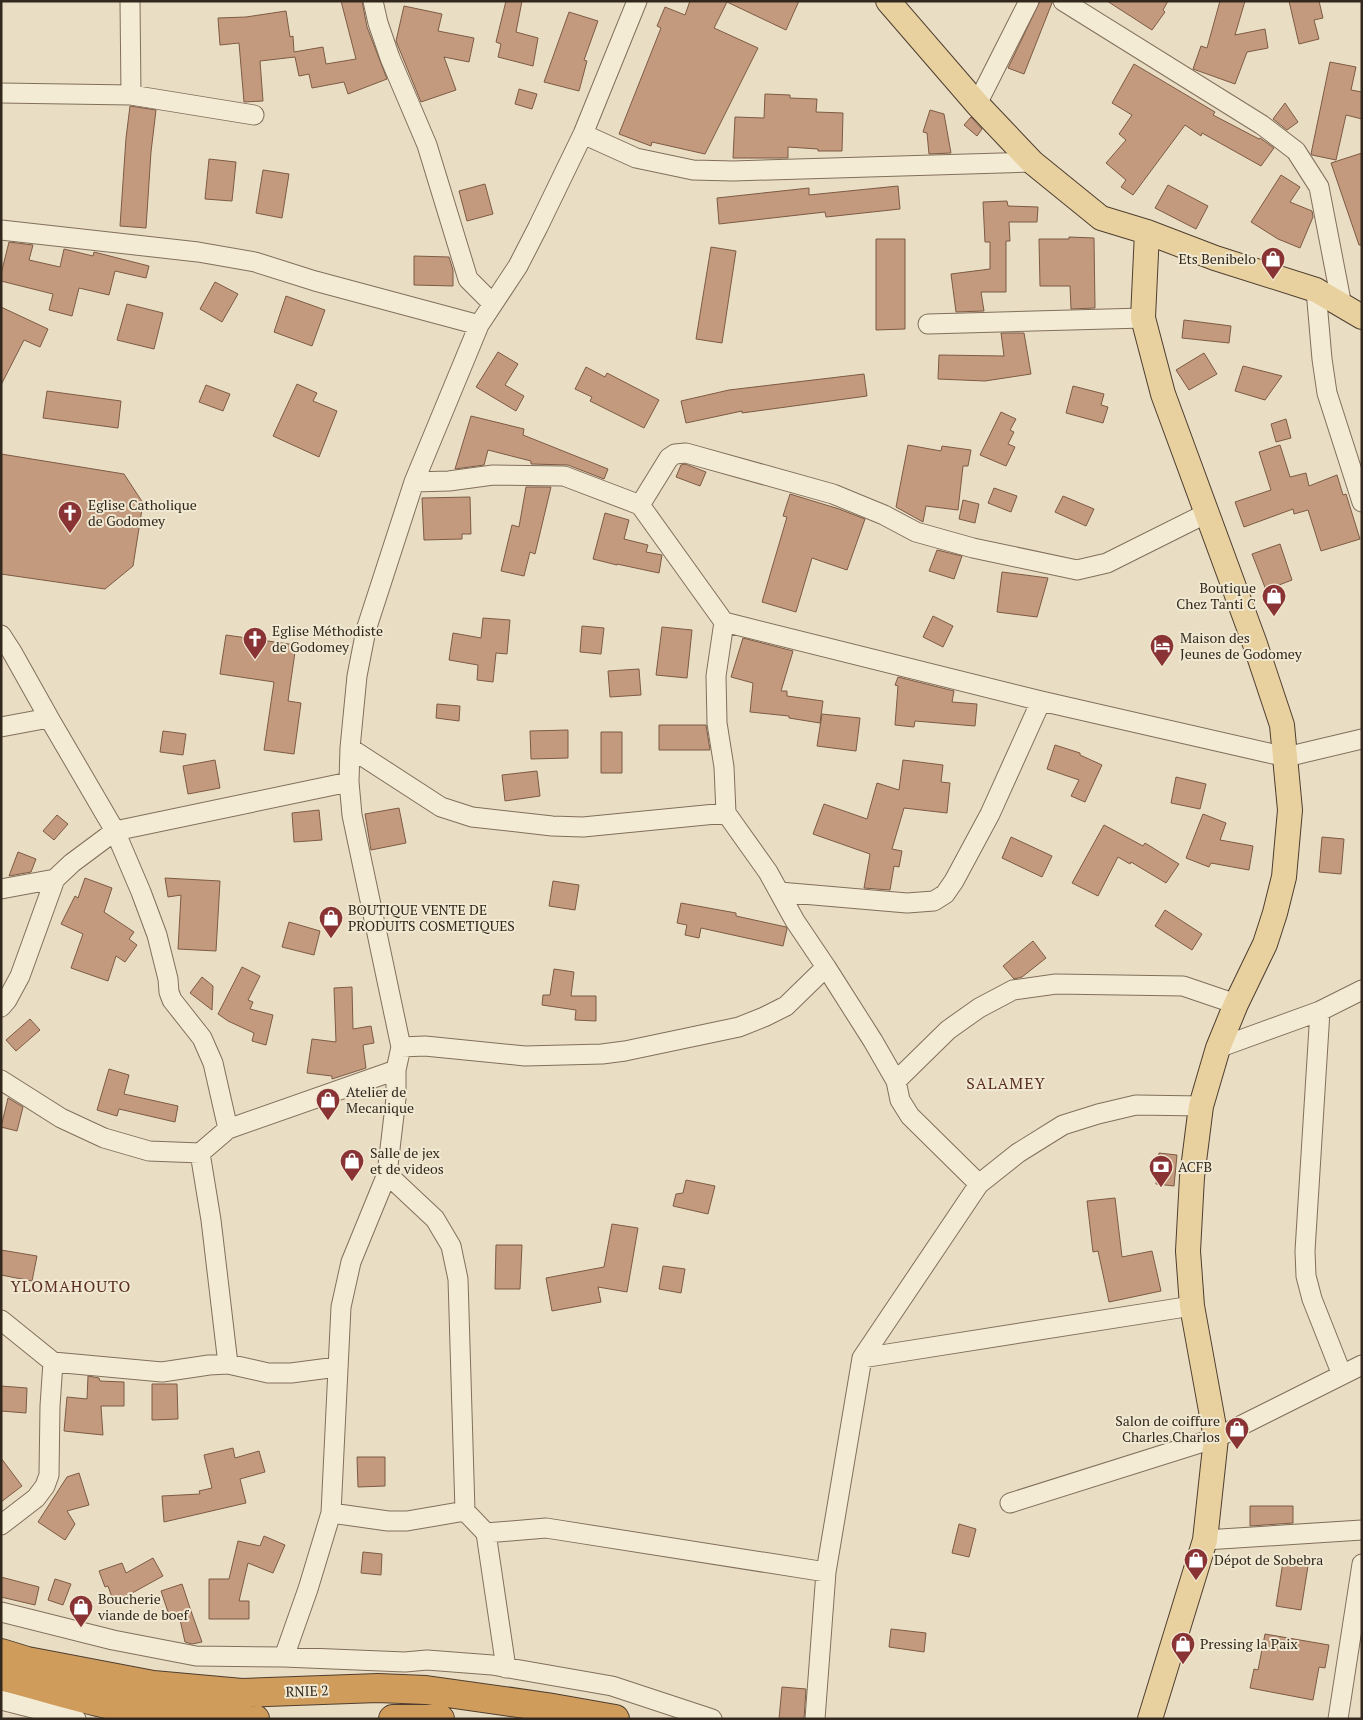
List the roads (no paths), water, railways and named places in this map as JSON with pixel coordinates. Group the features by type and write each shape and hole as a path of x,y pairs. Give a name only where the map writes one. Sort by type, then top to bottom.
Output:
{"highway":[{"name":"RNIE 2","path":"1,1653 153,1685 242,1693 378,1688 426,1690 547,1706 615,1719"},
{"path":"1,1676 77,1698 131,1709 180,1716 255,1719"},
{"path":"393,1719 440,1719"}],"main road":[{"path":"888,1 977,104 1032,162 1101,218 1147,232 1215,258 1316,290 1352,311"},
{"path":"1147,232 1143,318 1163,394 1255,644 1282,725 1290,810 1284,877 1276,914 1265,944 1236,1004 1218,1048 1200,1106 1192,1177 1188,1252 1192,1306 1216,1438 1205,1540 1150,1719"}],"street":[{"path":"130,1 131,95"},
{"path":"373,1 390,58 428,145 468,278 492,303"},
{"path":"284,1657 308,1589 331,1513 341,1307 351,1262 387,1174 396,1098 396,1070 401,1047 352,815 349,782 350,748 357,676 366,630 414,482 479,325 518,266 583,134 638,1"},
{"path":"977,104 1029,1"},
{"path":"1063,1 1262,125 1296,151 1319,187 1352,311"},
{"path":"1,93 131,95 254,115"},
{"path":"583,134 636,158 693,170 733,171 1032,162"},
{"path":"1,230 198,252 255,262 315,281 479,325"},
{"path":"1316,290 1322,359 1328,394 1362,502"},
{"path":"928,324 1143,318"},
{"path":"640,505 669,458 676,454 686,453 833,494 884,515 916,532 973,548 1077,570 1107,563 1207,513"},
{"path":"414,482 449,481 493,475 564,476 640,505 724,622 1041,701 1286,757 1362,739"},
{"path":"724,622 716,676 717,723 724,767 726,813 768,872 795,921 826,967 896,1081 900,1100 910,1116 979,1184"},
{"path":"1,635 115,831 158,935 172,1000 202,1038 213,1064 228,1129"},
{"path":"779,892 907,904 934,901 945,894 990,814 1041,701"},
{"path":"1,727 49,718"},
{"path":"350,748 441,808 472,817 552,826 583,827 726,813"},
{"path":"1,1007 20,976 56,879 72,863 115,831 349,782"},
{"path":"1,889 56,879"},
{"path":"401,1047 425,1046 525,1056 602,1054 625,1051 740,1027 764,1018 786,1006 826,967"},
{"path":"896,1081 948,1030 979,1008 1013,990 1056,984 1183,986 1236,1004"},
{"path":"1218,1048 1320,1011 1362,990"},
{"path":"1320,1011 1305,1241 1306,1276 1312,1299 1342,1376"},
{"path":"1,1080 61,1118 104,1138 149,1151 200,1154 228,1129 396,1070"},
{"path":"815,1719 826,1572 862,1358 979,1184 1018,1152 1062,1125 1098,1114 1136,1105 1200,1106"},
{"path":"200,1154 211,1220 228,1364"},
{"path":"387,1174 435,1219 451,1246 458,1279 465,1511 486,1533 506,1668"},
{"path":"862,1358 1192,1306"},
{"path":"1,1320 53,1362 162,1372 228,1364 268,1373 292,1373 337,1367"},
{"path":"1,1525 36,1498 45,1486 49,1475 53,1362"},
{"path":"1010,1503 1216,1438 1362,1365"},
{"path":"331,1513 388,1521 406,1521 465,1511"},
{"path":"486,1533 546,1528 826,1572"},
{"path":"1205,1540 1362,1530"},
{"path":"1338,1719 1362,1564"},
{"path":"1,1612 113,1640 196,1656 284,1657 405,1662 427,1660 492,1665 612,1686 712,1719"},
{"path":"1,1700 76,1719"}],"place":[{"name":"Ets Benibelo","path":"1273,280"},
{"name":"Eglise Catholique de Godomey","path":"70,534"},
{"name":"Boutique Chez Tanti C","path":"1274,617"},
{"name":"Eglise Méthodiste de Godomey","path":"255,660"},
{"name":"Maison des Jeunes de Godomey","path":"1162,667"},
{"name":"BOUTIQUE VENTE DE PRODUITS COSMETIQUES","path":"331,939"},
{"name":"Atelier de Mecanique","path":"328,1121"},
{"name":"Salle de jex et de videos","path":"352,1182"},
{"name":"ACFB","path":"1161,1188"},
{"name":"Salon de coiffure Charles Charlos","path":"1237,1450"},
{"name":"Dépot de Sobebra","path":"1196,1581"},
{"name":"Boucherie viande de boef","path":"81,1628"},
{"name":"Pressing la Paix","path":"1183,1665"}],"district":[{"name":"SALAMEY","path":"1006,1083"},
{"name":"YLOMAHOUTO","path":"71,1286"}]}
